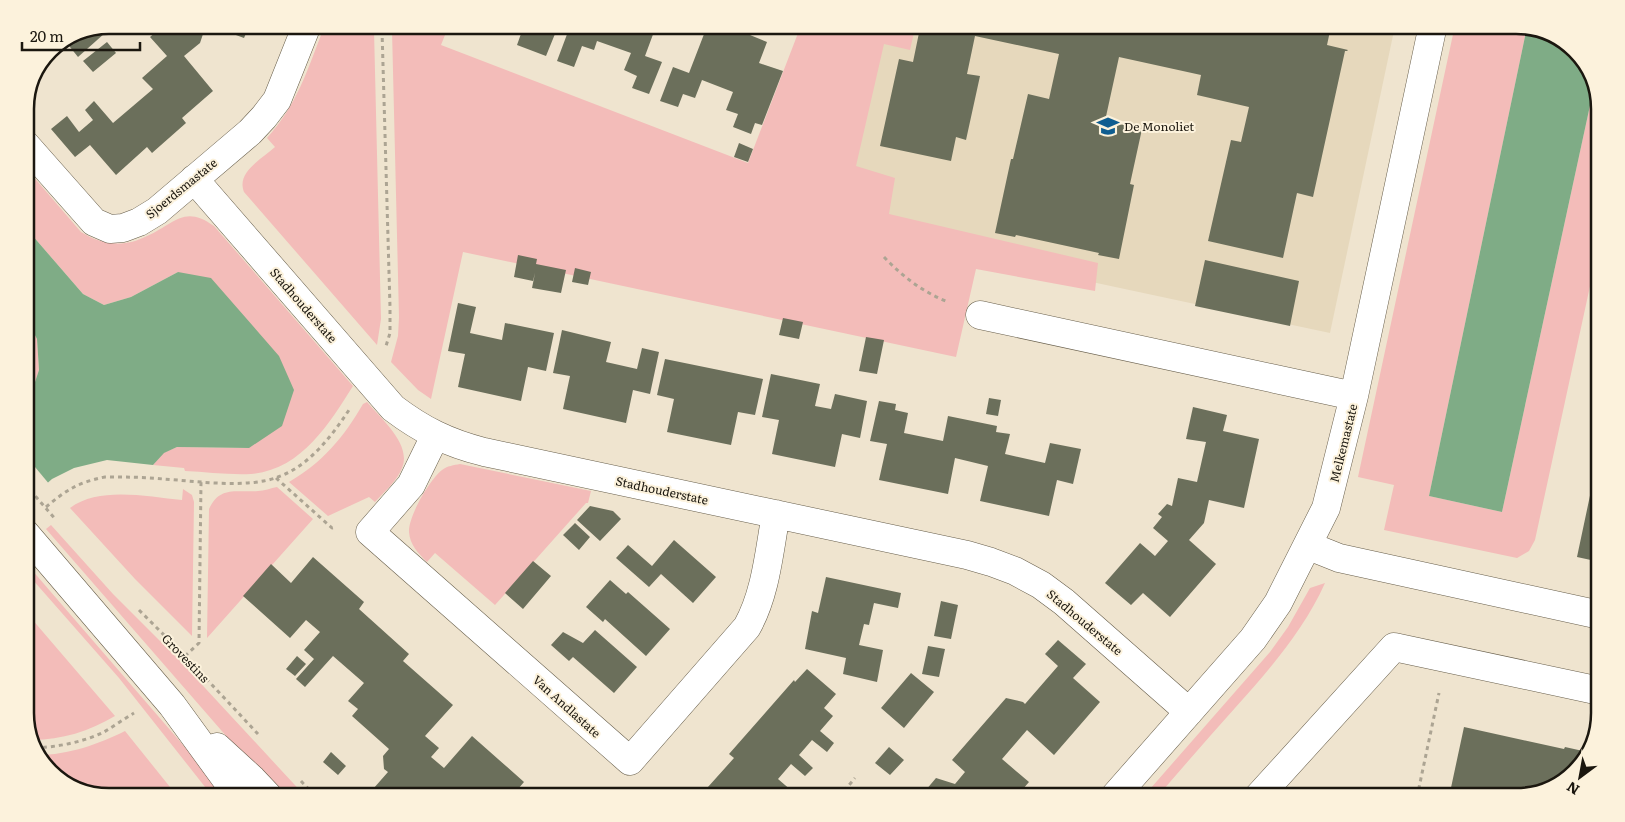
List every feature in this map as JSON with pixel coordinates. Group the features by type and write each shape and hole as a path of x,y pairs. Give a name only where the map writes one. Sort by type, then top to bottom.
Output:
{"street":[{"name":"Sjoerdsmastate","path":"34,154 94,222 110,228 123,228 140,222 157,211 250,132 264,117 277,100 303,34"},
{"name":"Melkemastate","path":"1122,788 1253,639 1278,603 1326,508 1354,396 1431,34"},
{"name":"Stadhouderstate","path":"194,179 393,408 414,424 435,436 458,446 484,452 967,555 991,562 1041,585 1064,602 1189,712"},
{"path":"980,315 1354,396"},
{"path":"377,524 411,485 435,436"},
{"name":"Van Andlastate","path":"377,524 370,532 630,761 747,627 756,611 761,595 776,514"},
{"path":"34,543 172,705 232,788"},
{"path":"1308,546 1340,558 1591,613"},
{"path":"1266,788 1394,647 1591,689"},
{"path":"172,705 260,788"}],"path":[{"path":"884,257 905,277 931,294 980,315"},
{"path":"276,478 332,528 365,513 377,524"},
{"path":"185,656 199,643 202,482"},
{"path":"34,494 62,527"},
{"name":"Grovestins","path":"138,609 264,740"},
{"path":"1419,788 1447,658"},
{"path":"43,747 88,738 103,732 136,712"},
{"path":"296,776 307,788"},
{"path":"847,788 855,778"}],"shaded area":[{"path":"321,34 374,34 381,319 377,345 244,192 244,178 247,172 275,147 267,138 294,100"},
{"path":"392,34 445,34 441,45 748,163 798,34 914,34 910,50 884,44 856,166 895,178 889,214 1098,263 1095,291 976,269 956,357 463,252 431,399 418,390 391,362 398,336 399,317"},
{"name":"De Monoliet","path":"863,34 1393,34 1330,333 821,224"},
{"path":"1453,34 1525,35 1429,496 1502,512 1591,102 1591,282 1535,540 1529,551 1517,558 1384,530 1394,485 1358,477"},
{"path":"1525,35 1531,35 1558,46 1573,59 1587,85 1591,102 1502,512 1429,496"},
{"path":"34,177 81,232 97,240 122,243 138,240 179,218 187,216 204,220 214,226 353,386 334,415 312,443 285,464 269,471 251,474 226,474 185,471 184,468 153,465 163,453 177,447 249,448 178,272 131,297 104,305 83,294 34,237"},
{"path":"34,237 83,294 104,305 131,297 178,272 211,278 279,356 294,390 282,426 249,448 177,447 164,453 153,465 107,460 74,468 52,479 34,495 34,385 39,370 37,339 34,333"},
{"path":"34,333 37,339 39,370 34,385"},
{"path":"367,402 394,432 399,441 404,459 402,468 394,482 375,502 369,497 328,516 289,482 322,458 340,438 363,404"},
{"path":"460,464 591,491 588,503 495,605 435,553 427,562 415,548 410,537 412,517 432,481 444,469"},
{"path":"277,487 313,519 207,638 209,509 213,501 224,493 260,491"},
{"path":"183,489 192,495 194,502 192,636 135,579 70,508 82,501 109,495 139,495 182,500"},
{"path":"51,525 113,594 180,661 298,788 274,788 46,529"},
{"path":"34,572 220,788 206,788 119,678 34,581"},
{"path":"1325,583 1307,617 1285,649 1165,788 1151,788 1270,652 1288,627 1310,588"},
{"path":"34,622 115,716 75,734 39,740 34,718"},
{"path":"125,731 171,788 99,788 90,786 67,776 46,755 83,748"}],"pier":[{"path":"34,466 50,485 34,498"}],"building":[{"path":"103,34 78,57 69,45 80,39"},
{"path":"154,34 203,34 200,43 184,56 213,91 182,118 186,123 152,153 147,147 116,175 90,145 75,157 51,129 67,116 79,132 93,120 85,110 94,101 113,123 153,89 142,78 167,56 150,37"},
{"path":"233,34 246,34 244,38"},
{"path":"521,34 555,34 546,56 517,45"},
{"path":"567,34 653,34 645,56 662,62 649,94 632,88 637,76 624,70 631,53 597,41 594,50 582,46 574,67 557,61"},
{"path":"704,34 748,34 767,42 759,63 783,71 762,125 755,123 751,134 733,127 738,114 726,110 733,92 702,80 695,98 683,94 678,107 660,101 673,67 689,73"},
{"path":"919,34 1329,34 1327,45 1348,50 1345,51 1313,197 1297,193 1283,258 1208,241 1231,140 1241,142 1249,107 1197,95 1201,75 1119,57 1105,121 1142,129 1130,184 1134,185 1119,259 1016,235 1015,237 995,233 1011,159 1013,159 1028,94 1049,99 1059,54 975,36 967,74 980,76 966,140 956,137 951,161 880,146 899,59 913,62"},
{"path":"107,42 116,53 93,72 83,61"},
{"path":"739,143 753,149 748,162 734,157"},
{"path":"518,255 537,259 536,264 566,270 561,293 532,288 535,273 533,281 514,277"},
{"path":"1205,260 1299,281 1290,326 1195,306"},
{"path":"575,268 591,272 588,285 572,282"},
{"path":"458,303 476,307 470,333 502,340 505,323 554,333 546,371 528,367 521,401 458,387 465,354 448,351"},
{"path":"783,318 803,322 799,339 779,335"},
{"path":"562,330 611,342 606,362 637,369 642,348 659,352 650,394 633,390 626,423 563,409 570,376 553,373"},
{"path":"866,337 884,340 877,374 859,371"},
{"path":"665,359 763,379 755,415 738,412 731,445 667,432 674,399 657,395"},
{"path":"771,374 820,384 815,406 831,409 835,394 867,401 860,438 842,434 835,467 772,454 779,420 762,417"},
{"path":"989,398 1001,400 998,416 986,414"},
{"path":"879,401 896,404 895,410 908,413 904,433 943,441 948,416 997,426 996,432 1010,434 1005,454 1045,463 1050,443 1081,449 1073,484 1057,480 1049,516 980,501 988,466 955,458 948,494 879,480 887,444 870,441"},
{"path":"1193,407 1227,415 1223,431 1259,439 1244,508 1209,500 1204,523 1189,540 1216,564 1170,617 1143,593 1131,605 1105,583 1140,543 1155,556 1168,541 1153,528 1162,517 1158,514 1167,504 1172,506 1178,478 1197,482 1206,442 1186,439"},
{"path":"1591,491 1591,560 1577,557"},
{"path":"590,506 613,511 621,519 600,541 577,520"},
{"path":"575,523 590,537 579,550 563,535"},
{"path":"674,540 716,577 693,603 661,574 649,587 616,558 628,545 652,566"},
{"path":"313,557 364,602 359,609 409,654 403,661 453,705 425,736 439,748 431,757 444,768 472,736 524,782 519,788 374,788 388,772 384,769 383,756 389,749 352,716 358,709 348,701 364,683 333,656 305,687 296,679 314,659 304,650 320,632 306,620 290,638 243,596 271,564 291,583"},
{"path":"533,561 551,576 523,609 505,593"},
{"path":"826,577 901,593 898,608 874,603 869,625 864,624 859,645 883,650 877,682 843,674 846,658 805,649 812,611 818,613"},
{"path":"610,580 626,594 628,592 670,629 646,656 605,619 603,622 586,607"},
{"path":"941,601 958,605 951,639 934,636"},
{"path":"595,630 637,667 614,693 573,657 569,661 551,645 563,632 583,643"},
{"path":"1058,640 1086,664 1073,678 1100,702 1054,755 1027,730 1002,759 1029,782 1024,788 928,788 936,778 955,784 965,772 952,760 1006,698 1025,704 1058,666 1045,654"},
{"path":"928,646 945,649 939,677 922,674"},
{"path":"297,656 306,664 295,676 286,669"},
{"path":"807,669 836,694 824,708 833,716 820,731 834,743 827,752 812,740 799,755 813,768 805,776 791,764 778,779 788,788 707,788 734,758 729,754 794,680 795,682"},
{"path":"911,673 934,692 904,728 881,708"},
{"path":"1464,727 1564,749 1565,747 1581,751 1555,752 1555,777 1535,786 1516,788 1451,788"},
{"path":"889,747 904,760 890,775 875,763"},
{"path":"331,752 346,766 338,775 323,762"}],"place":[{"name":"De Monoliet","path":"1108,126"}]}
